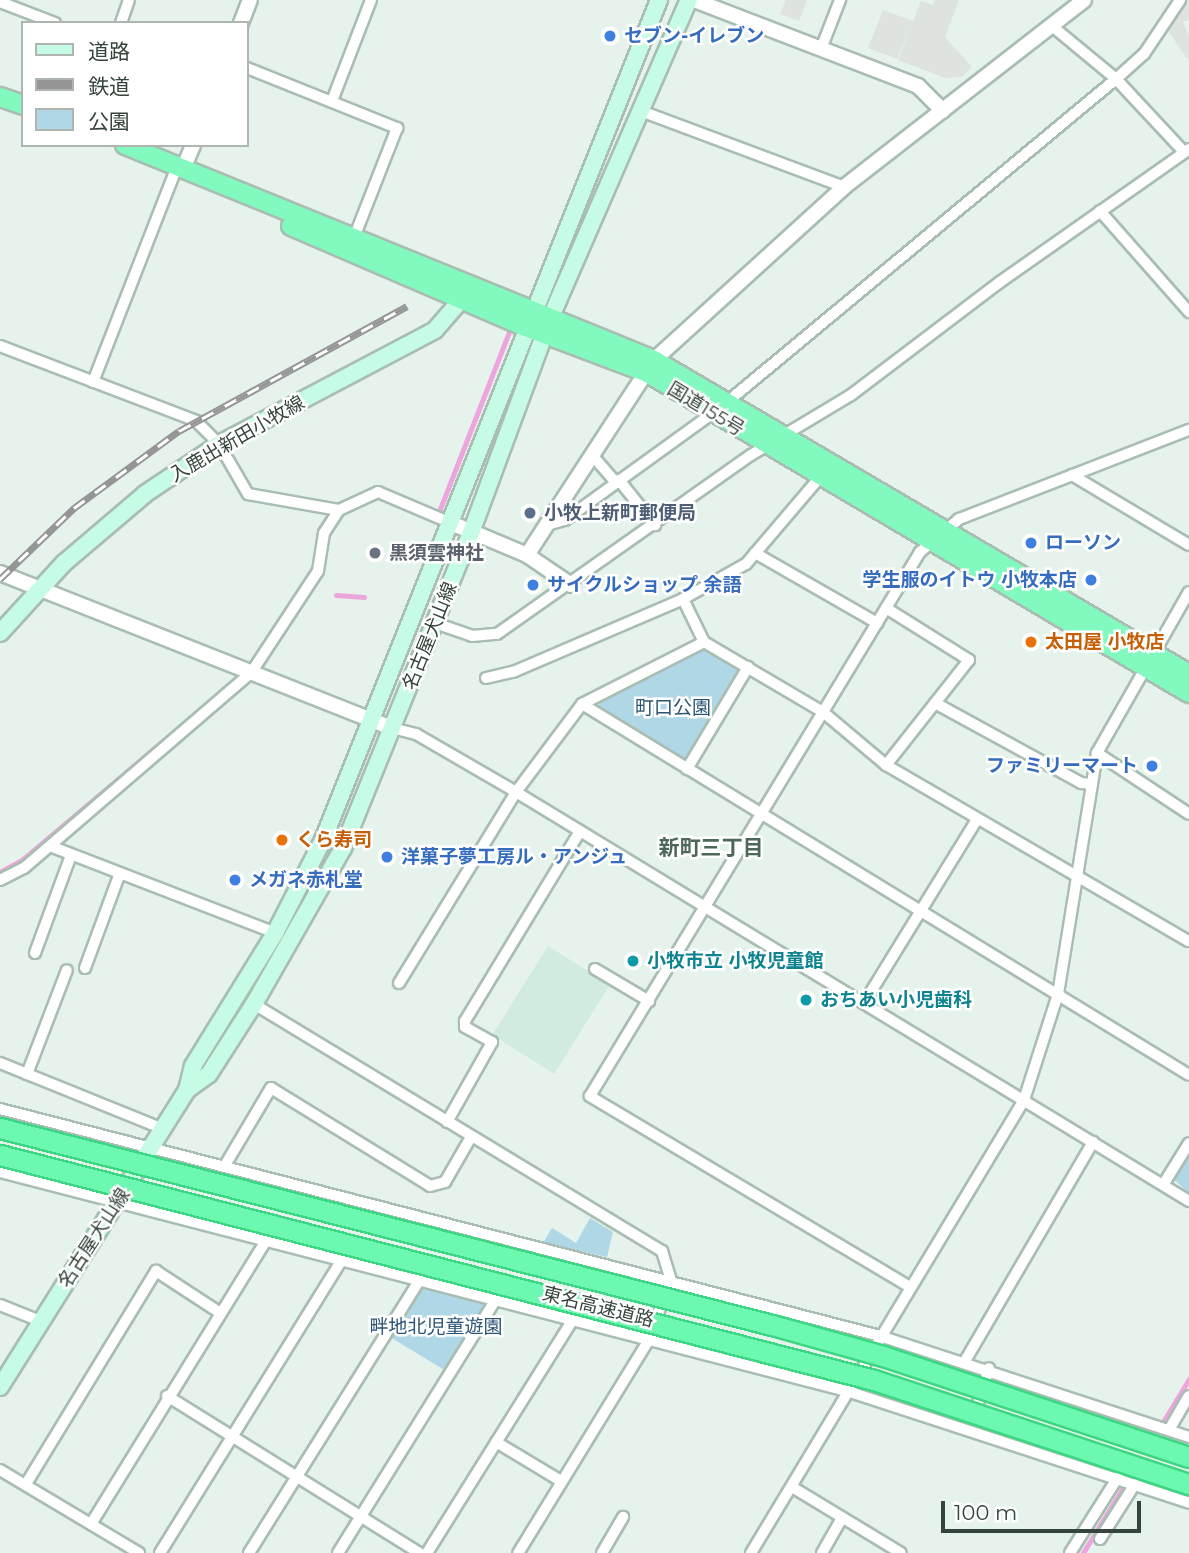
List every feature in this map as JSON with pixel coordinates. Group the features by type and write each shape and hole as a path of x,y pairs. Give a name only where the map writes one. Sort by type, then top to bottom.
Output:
{"highway":[{"path":"0,97 21,104"},
{"name":"国道155号","path":"130,147 353,240 529,319 650,366 936,537 1149,660 1189,693"},
{"name":"国道155号","path":"186,170 222,193 340,250 461,300 529,319"},
{"name":"国道155号","path":"775,441 820,477 936,537"},
{"name":"国道155号","path":"1149,660 1189,674"},
{"name":"東名高速道路","path":"0,1128 772,1325 883,1356 1189,1457"},
{"name":"東名高速道路","path":"0,1155 862,1377 1189,1484"}],"main road":[{"name":"名古屋犬山線","path":"0,1387 187,1090 193,1066 275,933 323,840 373,722 529,319 659,0"},
{"name":"名古屋犬山線","path":"187,1090 209,1074 326,883 435,624 547,326 692,0"},
{"name":"入鹿出新田小牧線","path":"0,633 64,563 145,494 219,444 435,330 461,300"}],"street":[{"path":"122,21 129,0"},
{"path":"242,21 250,0"},
{"path":"332,102 371,0"},
{"path":"692,0 918,86 943,111"},
{"path":"821,49 840,0"},
{"path":"527,555 650,366 844,187 1084,0"},
{"path":"547,525 565,520 719,408 1116,79 1144,54 1180,0"},
{"path":"0,2 50,21"},
{"path":"435,624 472,636 497,634 775,441 851,395 1100,211 1186,151 1116,79 1052,26"},
{"path":"248,68 397,128 353,240"},
{"path":"641,111 844,187"},
{"path":"93,382 186,170 192,147"},
{"path":"1100,211 1189,312"},
{"path":"0,346 196,421 219,444 247,494 339,510"},
{"path":"910,1287 590,1096 886,608 936,537 959,519 1189,430"},
{"path":"592,455 655,526"},
{"path":"1072,475 1189,545"},
{"path":"486,678 513,672 684,599 746,564 820,477"},
{"path":"0,880 24,868 251,673 318,571 324,533 339,510 378,492 527,555 571,585"},
{"path":"755,553 877,623"},
{"path":"0,573 373,722 416,734 1189,1201"},
{"path":"755,1552 847,1391 1024,1100 1058,994 1097,753 1189,592"},
{"path":"684,599 704,642 823,712 886,765 1076,878 1189,941"},
{"path":"886,608 969,660 886,765"},
{"path":"399,983 516,792 582,704 704,642"},
{"path":"687,769 748,667"},
{"path":"935,703 1082,783 1092,784"},
{"path":"582,704 1189,1074"},
{"path":"1097,753 1189,814"},
{"path":"864,1003 977,819"},
{"path":"447,1122 492,1042 465,1027 465,1021 580,831"},
{"path":"50,846 275,933"},
{"path":"35,953 71,855"},
{"path":"85,968 120,873"},
{"path":"595,969 649,1001"},
{"path":"27,1074 67,970"},
{"path":"254,1004 662,1251 670,1278 650,1338 518,1553"},
{"path":"0,1063 163,1129"},
{"path":"225,1167 271,1088 430,1185 445,1182 471,1137"},
{"path":"0,1109 670,1278 989,1368 1189,1437"},
{"path":"965,1361 1093,1142"},
{"path":"1163,1185 1189,1143"},
{"path":"0,1172 117,1204 497,1298 847,1391 1118,1477 1189,1503"},
{"path":"91,1524 167,1396 266,1241"},
{"path":"160,1553 231,1435 342,1261"},
{"path":"26,1484 156,1271 219,1312"},
{"path":"249,1553 420,1279"},
{"path":"338,1553 497,1298"},
{"path":"0,1305 40,1321"},
{"path":"427,1553 573,1318"},
{"path":"970,1429 989,1368"},
{"path":"167,1396 419,1553"},
{"path":"1169,1430 1189,1396"},
{"path":"496,1442 561,1481"},
{"path":"0,1470 139,1553"},
{"path":"1070,1553 1118,1477"},
{"path":"1101,1539 1135,1483"},
{"path":"792,1487 901,1553"},
{"path":"616,1553 604,1550 623,1517"},
{"path":"822,1553 842,1518"}],"shaded area":[{"path":"786,0 807,0 799,21 780,14"},
{"path":"935,0 959,0 945,37 972,67 962,77 945,78 898,60 912,23 897,59 868,48 883,10 913,21 921,1 933,5"},
{"path":"1185,0 1189,0 1189,19 1183,22 1189,36 1189,61 1166,28"},
{"path":"548,946 610,985 554,1074 492,1035"}],"green space":[{"name":"町口公園","path":"704,650 738,668 740,674 690,757 683,759 599,707 599,701"},
{"path":"1189,1150 1189,1193 1172,1178"},
{"path":"590,1218 613,1232 607,1257 543,1243 552,1228 576,1243"},
{"name":"畔地北児童遊園","path":"420,1288 487,1304 446,1371 390,1337"}],"waterway":[{"path":"440,509 509,332"},
{"path":"336,595 364,597"},
{"path":"0,872 22,860 230,684"},
{"path":"1163,1422 1189,1379"},
{"path":"1083,1553 1124,1486"}],"railway":[{"path":"0,579 74,508 179,431 407,306"}],"place":[{"name":"セブン-イレブン","path":"610,36"},
{"name":"小牧上新町郵便局","path":"530,513"},
{"name":"ローソン","path":"1031,543"},
{"name":"黒須雲神社","path":"375,553"},
{"name":"学生服のイトウ 小牧本店","path":"1091,580"},
{"name":"サイクルショップ 余語","path":"533,585"},
{"name":"太田屋 小牧店","path":"1031,642"},
{"name":"ファミリーマート","path":"1152,766"},
{"name":"くら寿司","path":"282,840"},
{"name":"洋菓子夢工房ル・アンジュ","path":"387,857"},
{"name":"メガネ赤札堂","path":"235,880"},
{"name":"小牧市立 小牧児童館","path":"633,961"},
{"name":"おちあい小児歯科","path":"806,1000"}],"district":[{"name":"新町三丁目","path":"711,848"}]}
